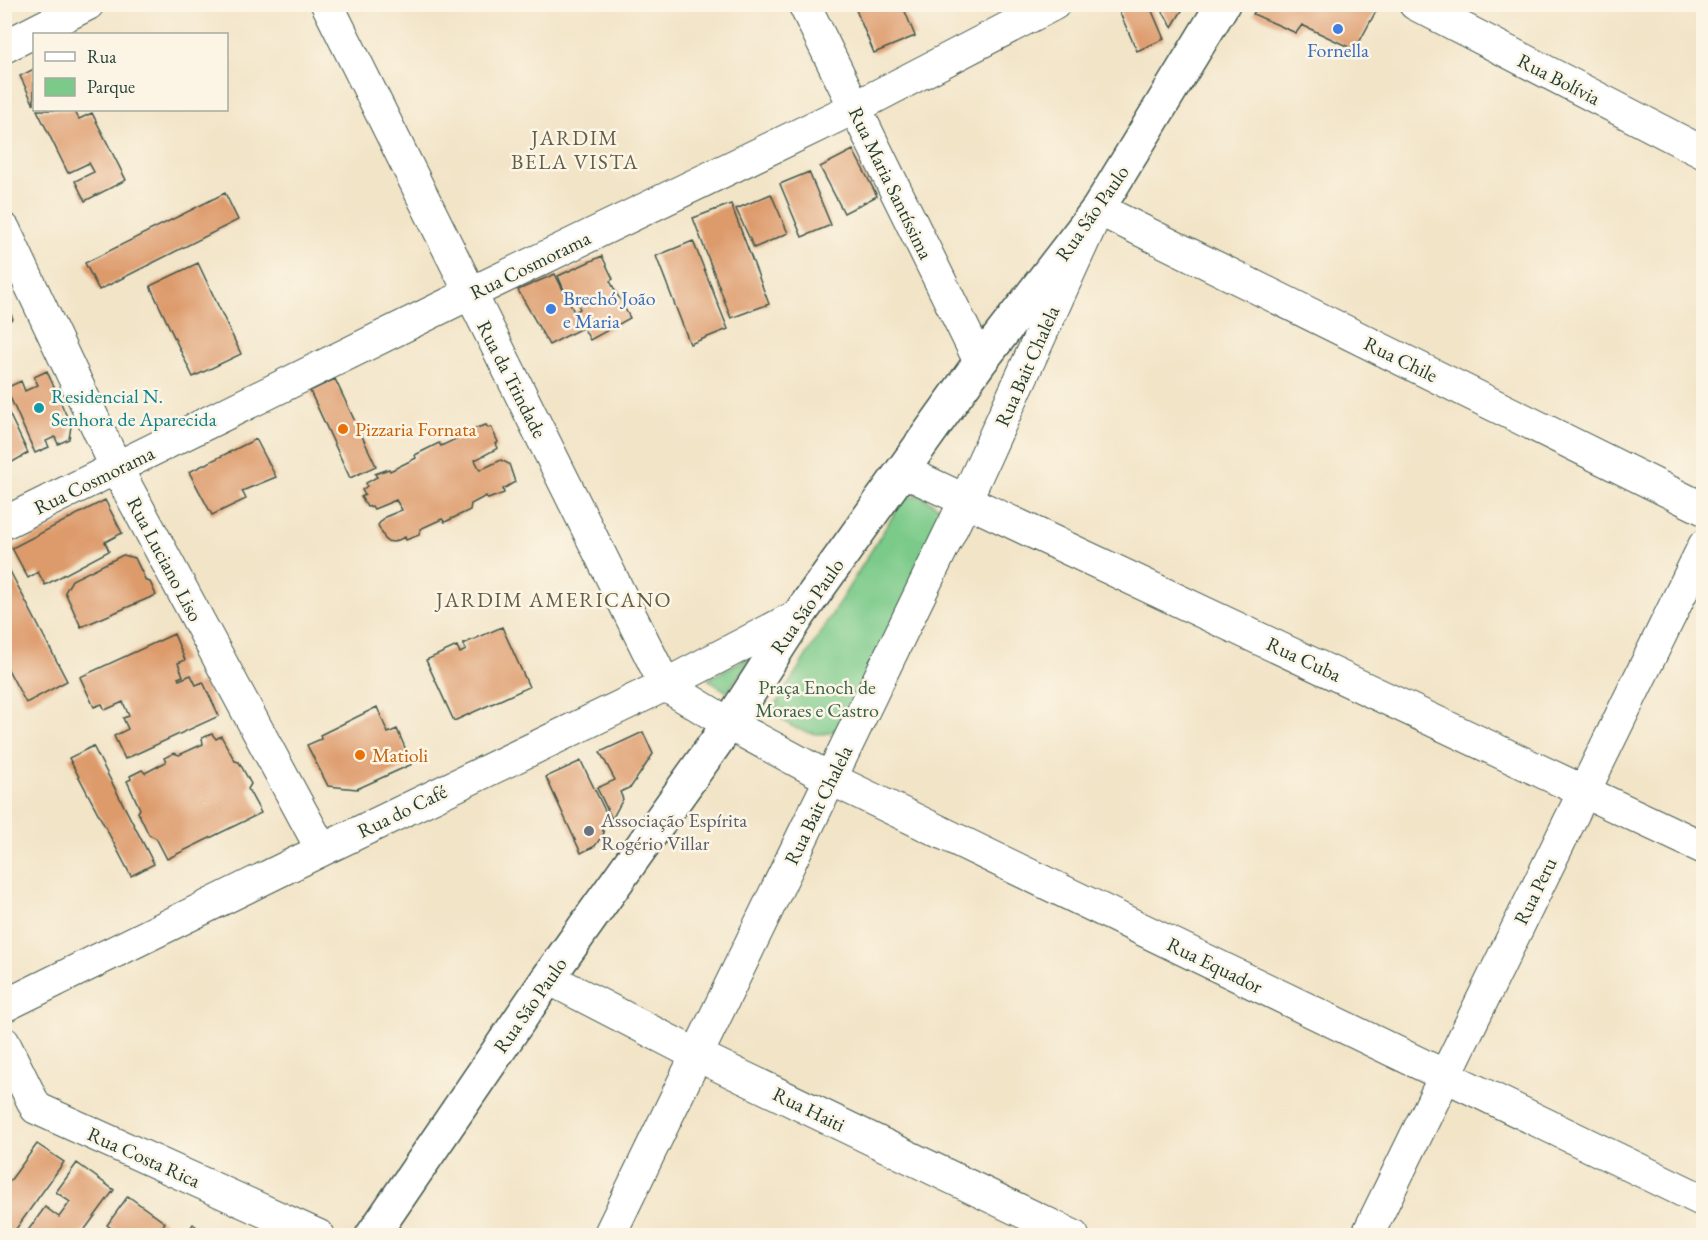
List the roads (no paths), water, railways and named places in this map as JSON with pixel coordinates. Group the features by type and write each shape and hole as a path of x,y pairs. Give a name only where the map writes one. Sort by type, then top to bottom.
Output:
{"main road":[{"name":"Rua São Paulo","path":"372,1236 548,978 729,724 799,615 980,362 1098,209 1222,5"}],"street":[{"path":"4,47 88,4"},
{"name":"Rua da Trindade","path":"327,4 665,685"},
{"name":"Rua Maria Santíssima","path":"804,4 980,362"},
{"name":"Rua Cosmorama","path":"4,523 854,108 1054,4"},
{"name":"Rua Bolívia","path":"1415,4 1704,153"},
{"name":"Rua Bait Chalela","path":"609,1236 966,499 1098,209"},
{"name":"Rua Chile","path":"1098,209 1704,509"},
{"name":"Rua Luciano Liso","path":"4,229 117,469 322,850"},
{"name":"Rua Cuba","path":"903,471 1704,848"},
{"name":"Rua Peru","path":"1367,1236 1704,546"},
{"name":"Rua do Café","path":"4,1006 665,685 799,615"},
{"path":"665,685 729,724"},
{"name":"Rua Equador","path":"729,724 831,779 1704,1201"},
{"name":"Rua Haiti","path":"548,978 697,1055 1073,1236"},
{"name":"Rua Costa Rica","path":"4,1043 36,1108 319,1236"}],"place":[{"name":"Fornella","path":"1338,29"},
{"name":"Brechó João e Maria","path":"551,309"},
{"name":"Residencial N. Senhora de Aparecida","path":"39,408"},
{"name":"Pizzaria Fornata","path":"343,429"},
{"name":"Matioli","path":"360,755"},
{"name":"Associação Espírita Rogério Villar","path":"589,831"}],"district":[{"name":"JARDIM BELA VISTA","path":"575,150"},
{"name":"JARDIM AMERICANO","path":"554,600"}],"park label":[{"name":"Praça Enoch de Moraes e Castro","path":"817,698"}]}
